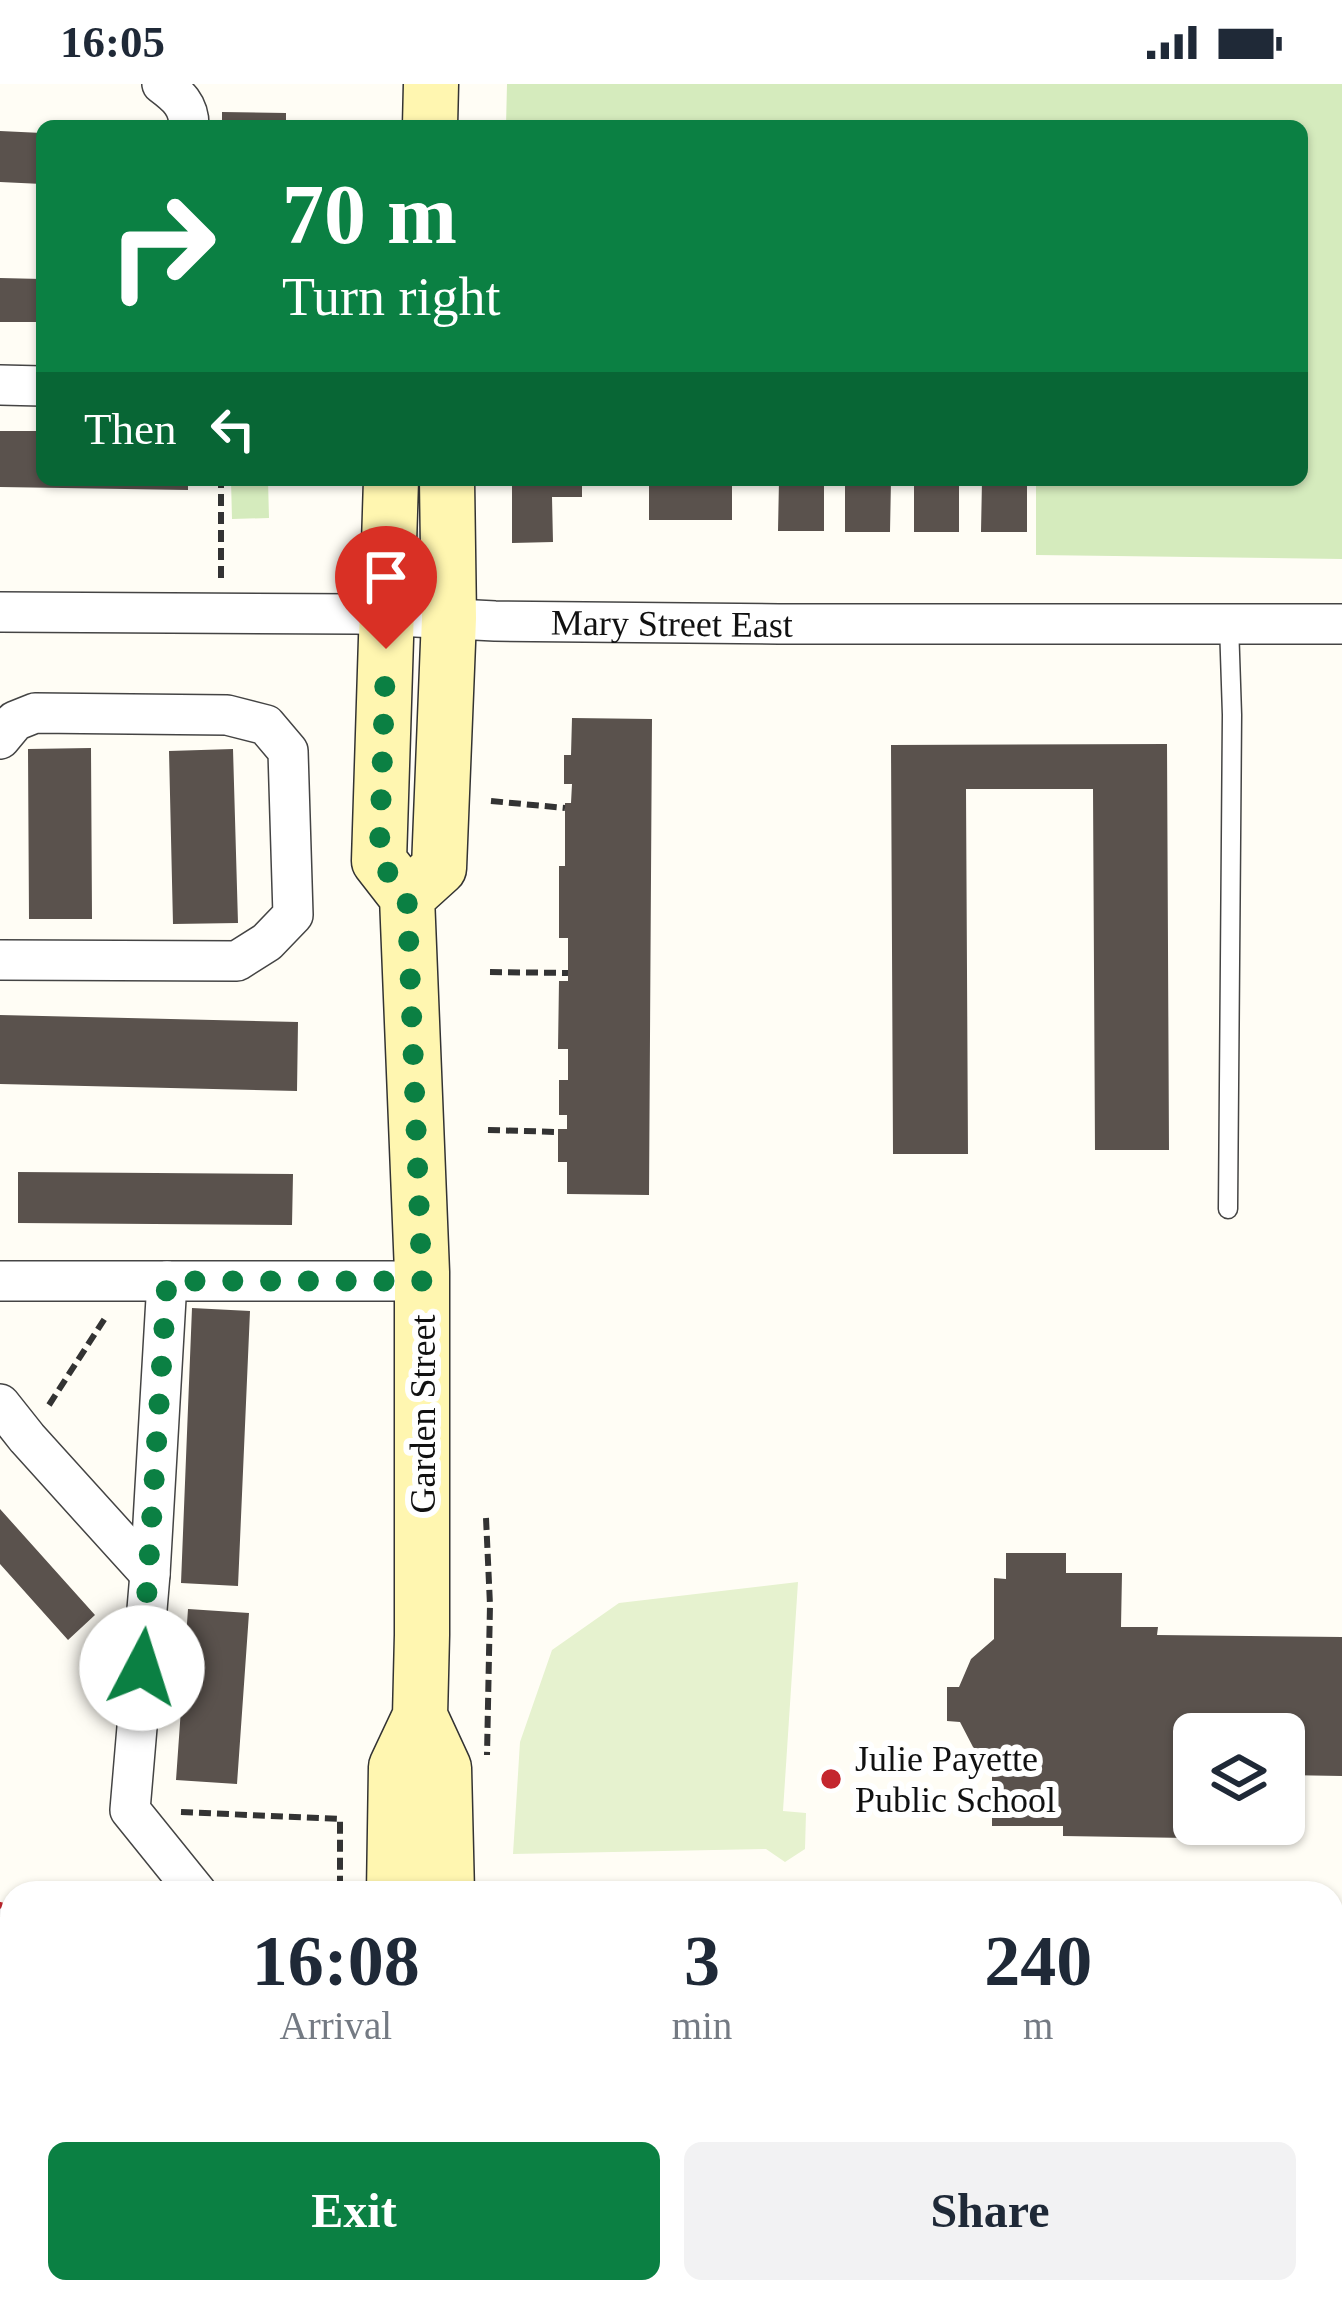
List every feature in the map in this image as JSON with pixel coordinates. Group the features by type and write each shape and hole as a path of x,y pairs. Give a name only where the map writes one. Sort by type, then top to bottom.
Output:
{"street":[{"path":"162,84 181,98 189,120"},
{"path":"430,120 431,84"},
{"path":"0,385 36,386"},
{"name":"Garden Street","path":"391,486 379,861 407,897 422,1281 420,1715 396,1767 394,1881"},
{"path":"407,897 440,868 449,618 447,486"},
{"name":"Mary Street East","path":"0,612 779,624 1342,624"},
{"path":"0,739 15,721 35,713 227,715 266,724 288,751 293,915 267,942 237,961 0,961"},
{"path":"149,1280 150,1574 130,1810 187,1881"},
{"path":"0,1281 422,1281"},
{"path":"0,1404 150,1574"},
{"name":"Garden Street","path":"420,1715 444,1768 447,1881"}],"lane":[{"path":"1228,1209 1229,624"}],"path":[{"path":"221,486 221,613"},
{"path":"491,801 565,808"},
{"path":"490,972 568,974"},
{"path":"488,1130 558,1132"},
{"path":"27,1438 149,1280"},
{"path":"486,1518 490,1605 487,1773"},
{"path":"130,1810 340,1819 340,1881"}],"green space":[{"path":"507,84 1342,84 1342,559 1036,555 1036,486 1308,486 1308,120 506,120"},
{"path":"231,486 268,486 269,518 232,519"},
{"path":"798,1582 783,1811 806,1813 805,1849 785,1862 766,1849 513,1854 520,1742 552,1650 619,1603"}],"building":[{"path":"222,112 286,113 286,120 222,120"},
{"path":"0,131 36,133 36,184 0,182"},
{"path":"0,278 36,279 36,322 0,322"},
{"path":"0,431 36,431 36,486 188,486 188,490 0,487"},
{"path":"512,486 582,486 582,497 552,497 553,542 512,543"},
{"path":"649,486 732,486 732,520 649,520"},
{"path":"779,486 824,486 824,531 778,531"},
{"path":"845,486 891,486 890,532 845,532"},
{"path":"914,486 959,486 959,532 914,532"},
{"path":"982,486 1027,486 1027,532 981,532"},
{"path":"572,718 652,719 649,1195 567,1194 567,1162 558,1162 558,1129 567,1129 567,1115 559,1115 559,1080 568,1080 568,1049 558,1049 559,981 568,981 568,938 559,938 559,866 565,866 565,803 571,803 572,784 564,784 564,755 571,755"},
{"path":"1167,744 1169,1150 1095,1150 1093,789 966,789 968,1154 893,1154 891,745"},
{"path":"91,748 92,919 29,919 28,749"},
{"path":"233,749 238,923 173,924 169,751"},
{"path":"0,1015 298,1022 297,1091 0,1084"},
{"path":"18,1172 293,1174 292,1225 18,1223"},
{"path":"192,1308 250,1311 238,1586 181,1583"},
{"path":"0,1509 95,1615 68,1640 0,1564"},
{"path":"1006,1553 1066,1553 1066,1573 1122,1573 1121,1627 1158,1627 1157,1635 1342,1637 1342,1776 1305,1775 1305,1713 1173,1713 1173,1838 1063,1836 1063,1826 992,1826 992,1765 973,1747 960,1722 947,1721 947,1687 959,1687 971,1659 994,1639 994,1578 1006,1579"},
{"path":"188,1609 249,1613 237,1784 176,1780"}],"place":[{"name":"Julie Payette Public School","path":"831,1779"}],"route":[{"path":"142,1668 167,1281 422,1281 407,897 379,861 386,649"}]}
